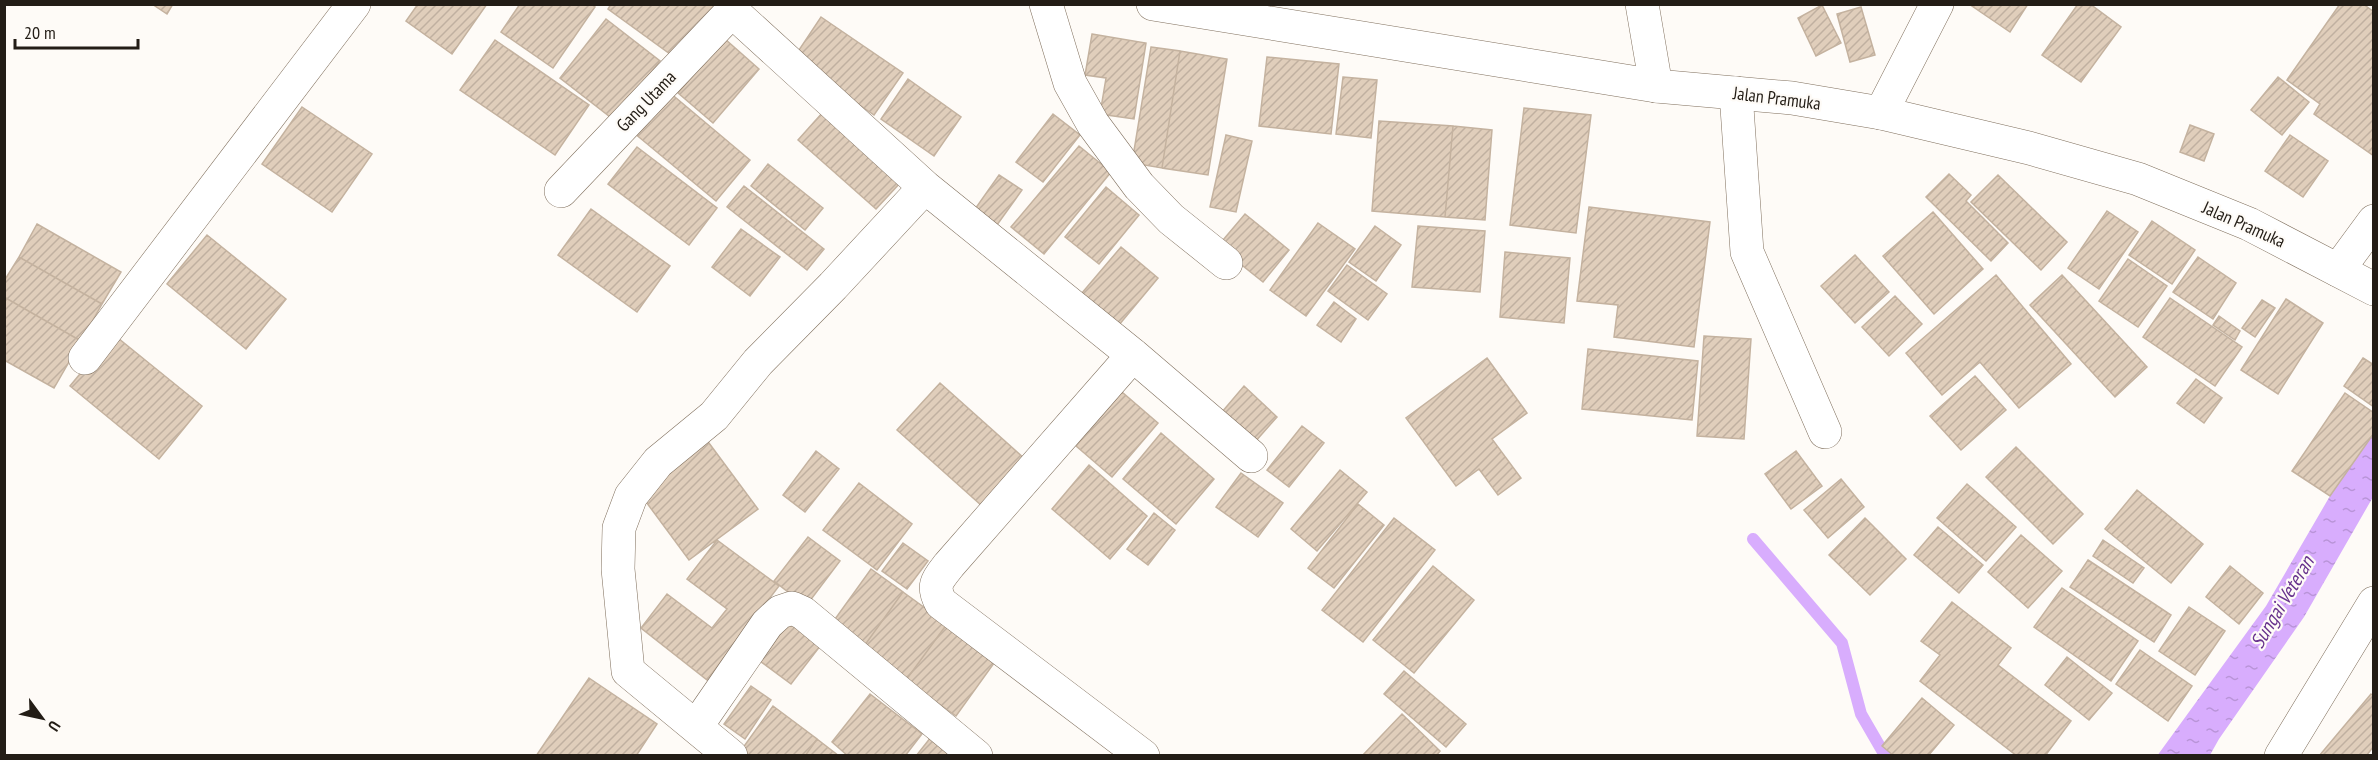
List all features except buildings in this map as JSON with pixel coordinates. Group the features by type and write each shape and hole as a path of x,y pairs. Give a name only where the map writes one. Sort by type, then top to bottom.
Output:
{"street":[{"path":"85,358 354,4"},
{"path":"1046,4 1070,83 1093,124 1139,186 1171,219 1226,263"},
{"name":"Jalan Pramuka","path":"1153,4 1656,86 1792,98 1881,113 2029,148 2139,179 2249,224 2373,289"},
{"path":"1642,4 1656,86"},
{"path":"1881,113 1937,4"},
{"path":"732,8 925,187 1133,355 1251,456"},
{"name":"Gang Utama","path":"561,191 732,8"},
{"path":"1736,93 1747,252 1825,432"},
{"path":"731,756 628,671 618,569 619,528 631,496 658,462 714,416 758,362 925,187"},
{"path":"2338,270 2373,221"},
{"path":"1133,355 949,565 938,580 935,592 941,603 1143,756"},
{"path":"2281,756 2373,603"},
{"path":"696,726 767,624 780,612 792,608 802,613 976,756"}],"water":[{"name":"Sungai Veteran","path":"2373,422 2373,497 2304,617 2210,755 2157,756 2266,606"}],"waterway":[{"path":"1753,539 1842,643 1861,714 1883,752 1906,754"}]}
